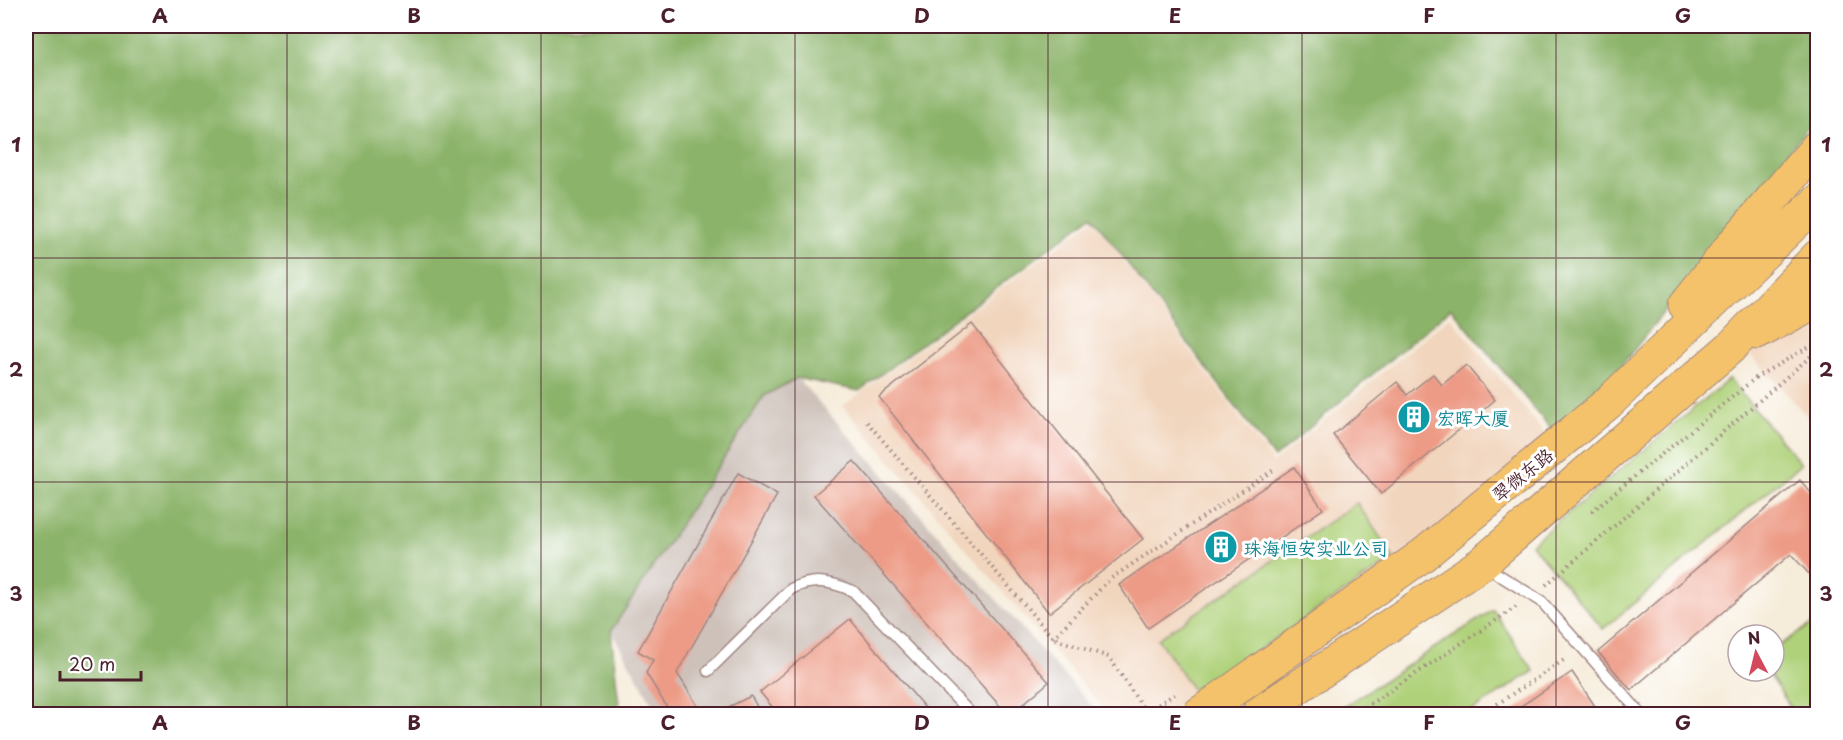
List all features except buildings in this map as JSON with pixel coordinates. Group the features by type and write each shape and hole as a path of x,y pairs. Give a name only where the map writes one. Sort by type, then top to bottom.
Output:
{"main road":[{"path":"1608,403 1734,243 1818,146"},
{"name":"翠微东路","path":"1188,704 1423,555 1608,403 1818,201"},
{"path":"1258,714 1481,564 1731,347 1818,256"},
{"path":"1731,347 1818,300"},
{"path":"1454,530 1481,564"}],"lane":[{"path":"1481,564 1541,602 1641,714"},
{"path":"708,671 791,589 803,583 820,580 853,591 971,714"}],"path":[{"path":"1355,714 1533,596 1773,392 1818,350"},
{"path":"867,422 1053,638 1109,657 1145,714 1188,704"},
{"path":"1053,638 1110,579 1275,469"},
{"path":"1482,714 1582,648"}],"shaded area":[{"path":"1093,220 1273,463 1450,316 1549,439 1420,548 1184,714 1108,714 843,406"},
{"path":"1817,312 1817,427 1747,351"},
{"path":"797,378 1099,714 658,714 611,631 764,396"}],"green space":[{"path":"26,26 1817,26 1817,116 1601,392 1551,429 1451,308 1274,458 1092,216 859,391 797,378 764,396 611,631 620,714 26,714"},
{"path":"1729,379 1801,464 1603,629 1531,544"},
{"path":"1357,503 1394,558 1195,693 1158,639"},
{"path":"1493,610 1534,671 1467,714 1332,714"},
{"path":"1817,621 1817,714 1795,714 1775,683 1786,683 1786,641"}],"place":[{"name":"宏晖大厦","path":"1414,417"},
{"name":"珠海恒安实业公司","path":"1221,547"}]}
